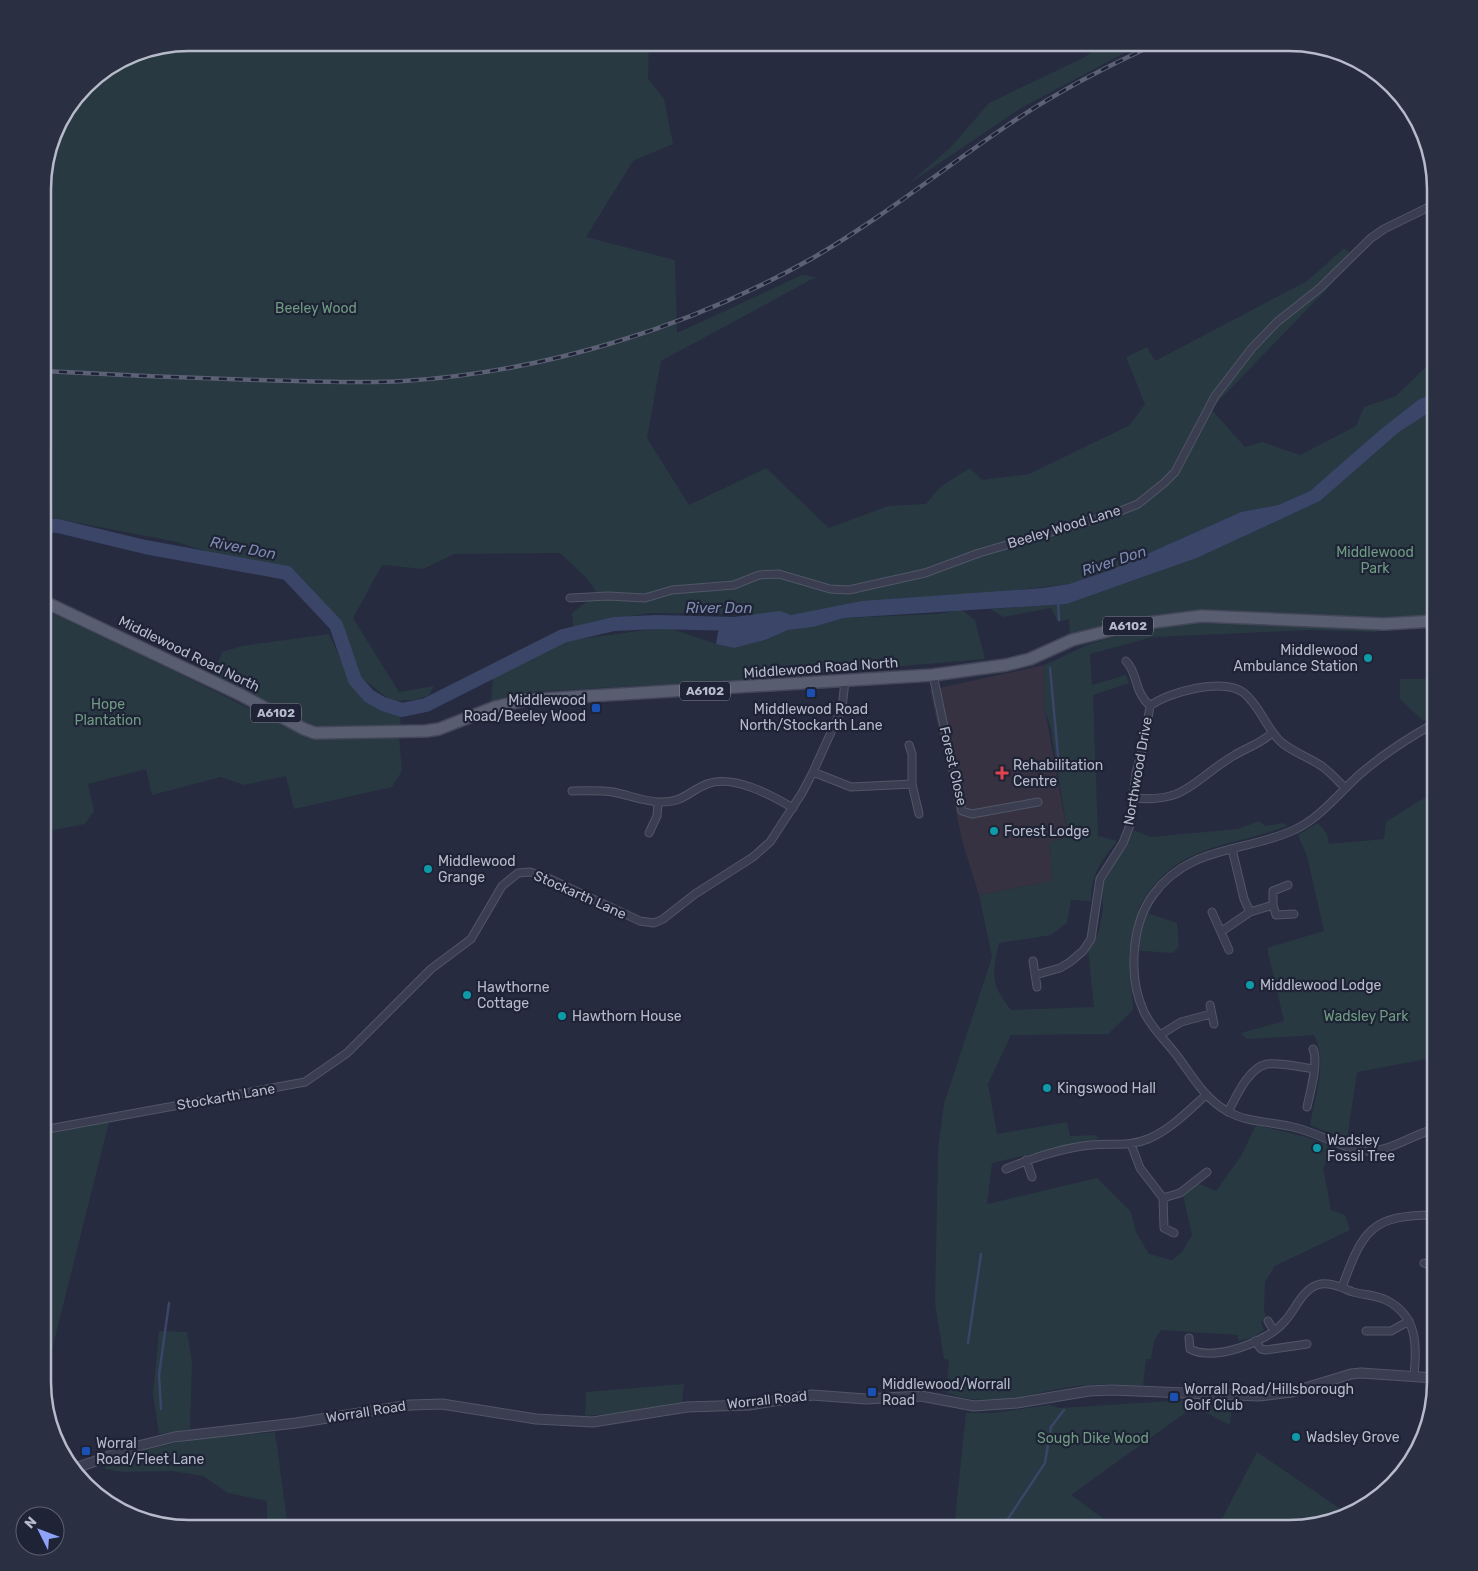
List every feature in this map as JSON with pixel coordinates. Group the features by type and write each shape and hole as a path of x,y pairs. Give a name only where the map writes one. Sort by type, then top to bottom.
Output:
{"main road":[{"name":"Middlewood Road North","path":"52,605 241,695 304,730 348,734 433,730 495,708 525,700 845,682 933,675 1006,665 1030,659 1082,637 1165,620 1220,616 1328,623 1390,624 1427,622"}],"street":[{"name":"Beeley Wood Lane","path":"570,598 608,596 645,598 672,590 734,585 759,575 779,574 830,589 849,590 925,573 979,553 1114,514 1138,504 1164,483 1174,472 1215,396 1252,348 1277,322 1320,288 1371,238 1384,229 1427,208"},
{"name":"Northwood Drive","path":"1126,661 1132,670 1140,695 1150,706"},
{"name":"Forest Close","path":"933,675 962,811 972,814 1038,802"},
{"name":"Stockarth Lane","path":"51,1128 295,1085 316,1076 347,1053 431,969 471,939 502,886 518,873 530,872 546,876 640,921 654,924 664,919 695,894 763,849 770,842 793,808 813,772 842,708 845,682"},
{"name":"Northwood Drive","path":"1035,975 1060,968 1070,962 1088,945 1094,926 1100,879 1123,843 1130,825 1136,773 1145,738 1150,706 1165,696 1217,686 1232,687 1248,697 1272,733 1297,754 1322,766 1345,788"},
{"path":"1427,727 1394,747 1345,788 1320,813 1295,829 1264,842 1198,858 1176,871 1152,895 1142,914 1134,953 1138,992 1144,1012 1206,1095 1228,1112 1250,1120 1294,1127 1361,1150 1378,1150 1427,1132"},
{"path":"1134,798 1157,799 1190,789 1233,756 1260,744 1272,733"},
{"path":"909,745 912,754 912,784 919,814"},
{"path":"813,772 850,787 912,784"},
{"path":"572,791 602,790 658,802 687,797 707,784 728,783 764,791 793,808"},
{"path":"649,833 657,816 658,802"},
{"path":"1232,849 1244,899 1250,912"},
{"path":"1288,885 1273,891 1273,904 1276,915 1294,914"},
{"path":"1222,931 1250,912 1273,904"},
{"path":"1212,912 1229,950"},
{"path":"1033,962 1038,987"},
{"path":"1210,1005 1214,1024"},
{"path":"1160,1035 1181,1022 1211,1014"},
{"path":"1307,1107 1314,1069 1314,1053 1312,1049"},
{"path":"1228,1112 1245,1083 1262,1066 1273,1064 1314,1069"},
{"path":"1006,1169 1026,1160 1092,1145 1131,1144 1157,1135 1206,1095"},
{"path":"1131,1144 1140,1168 1163,1198 1163,1225 1167,1231 1174,1233"},
{"path":"1026,1160 1032,1177"},
{"path":"1163,1198 1180,1193 1207,1172"},
{"path":"1342,1287 1359,1245 1374,1228 1397,1217 1427,1215"},
{"path":"1188,1338 1190,1349 1213,1354 1255,1341 1274,1331 1286,1321 1299,1301 1316,1286 1331,1284 1386,1300 1400,1310 1409,1321 1417,1344 1414,1376"},
{"path":"1366,1331 1391,1331 1409,1321"},
{"path":"1268,1322 1274,1331"},
{"path":"1255,1341 1261,1349 1266,1350 1307,1344"},
{"name":"Worrall Road","path":"80,1466 138,1446 168,1438 410,1405 442,1404 536,1418 593,1422 687,1407 749,1405 812,1396 866,1399 935,1397 974,1406 1017,1403 1089,1391 1112,1390 1259,1396 1292,1392 1351,1374 1427,1377"}],"shaded area":[{"name":"Rehabilitation Centre","path":"1044,665 1045,710 1068,837 1050,842 1052,881 979,895 963,844 930,690"}],"green space":[{"name":"Beeley Wood","path":"649,51 648,79 664,99 673,144 633,161 586,237 675,260 677,333 802,275 816,277 661,361 647,438 689,505 766,468 829,528 888,506 926,504 940,487 970,468 982,480 1029,474 1130,425 1145,404 1126,357 1147,347 1155,361 1307,281 1344,248 1349,252 1348,267 1211,409 1245,447 1262,442 1300,455 1356,426 1364,407 1396,396 1427,366 1427,396 1418,400 1310,491 1278,505 1241,512 1111,570 1069,584 791,615 648,613 573,627 572,613 597,594 586,577 560,553 454,554 423,569 382,565 353,618 399,692 434,686 428,696 415,700 391,701 361,677 346,642 307,589 262,569 177,542 52,518 52,171 56,153 74,112 98,85 112,74 136,62 171,52"},
{"path":"1092,52 1126,52 1021,108 907,185 950,148 989,103 1083,58"},
{"name":"Middlewood Park","path":"1427,414 1427,616 1401,619 1205,611 1070,638 1069,619 1058,622 1051,608 1003,617 990,609 1067,604 1197,558 1320,501 1399,432"},
{"path":"962,610 975,620 985,659 743,680 529,692 491,702 493,678 567,641 666,627 734,648 765,640 788,630 813,627 844,618 937,614"},
{"name":"Hope Plantation","path":"52,613 294,731 318,739 399,737 402,771 392,787 294,809 286,776 244,785 221,777 152,795 146,769 88,784 94,811 85,824 51,830"},
{"path":"1196,622 1384,630 1374,632 1309,630 1153,637 1090,654 1092,685 1126,675 1129,683 1093,695 1098,836 1117,841 1098,868 1091,891 1091,901 1071,900 1067,923 1051,935 999,943 994,978 999,993 1011,1010 1094,1007 1088,951 1099,931 1103,910 1102,884 1134,830 1150,837 1238,829 1259,821 1265,826 1284,823 1287,826 1222,845 1184,860 1167,872 1152,888 1138,910 1177,923 1179,946 1173,953 1129,950 1133,1010 1108,1034 1011,1035 988,1084 997,1134 1067,1122 1070,1136 1096,1135 1098,1139 992,1163 987,1204 1097,1178 1131,1212 1136,1232 1149,1254 1172,1260 1182,1252 1192,1235 1183,1195 1197,1183 1216,1191 1241,1156 1256,1125 1306,1137 1334,1147 1323,1168 1331,1210 1345,1215 1350,1230 1275,1266 1265,1282 1264,1310 1266,1318 1261,1322 1264,1330 1251,1338 1238,1341 1238,1335 1161,1330 1154,1341 1151,1359 1146,1359 1143,1386 1096,1384 999,1399 981,1400 964,1398 946,1392 949,1360 944,1359 935,1303 938,1150 944,1104 992,957 979,895 1052,881 1050,842 1068,837 1051,729 1045,710 1044,665 1084,646 1103,640"},
{"path":"329,634 347,674 361,695 384,710 400,716 401,727 321,729 307,725 213,676 222,652 242,646"},
{"path":"1400,679 1426,679 1427,719 1423,721 1400,699"},
{"name":"Wadsley Park","path":"1427,796 1427,1059 1357,1072 1347,1140 1310,1125 1320,1068 1318,1045 1314,1035 1247,1039 1241,1033 1284,1021 1267,948 1324,931 1307,856 1298,835 1318,823 1327,834 1329,844 1384,839 1386,822"},
{"path":"109,1122 51,1353 51,1133"},
{"path":"159,1331 187,1332 192,1363 190,1429 159,1434 153,1394"},
{"path":"684,1384 682,1402 621,1413 585,1416 586,1392"},
{"path":"1198,1399 1232,1403 1230,1425 1199,1409 1196,1405"},
{"name":"Sough Dike Wood","path":"1187,1400 1185,1413 1071,1495 1105,1520 955,1520 966,1413 994,1413 1049,1405 1060,1408"},
{"path":"275,1432 287,1520 267,1520 267,1501 228,1493 203,1476 172,1471 123,1472 105,1469 106,1461 161,1446 192,1440"},
{"path":"1257,1452 1341,1509 1307,1519 1221,1520"}],"water":[{"path":"1427,396 1427,414 1399,432 1320,501 1197,558 1067,604 844,618 813,627 788,630 765,640 734,648 716,644 718,632 726,618 780,611 791,615 862,601 1043,588 1069,584 1111,570 1241,512 1278,505 1310,491 1380,430 1418,400"}],"waterway":[{"name":"River Don","path":"52,526 145,547 287,573 336,625 355,680 369,696 383,704 402,710 426,705 563,636 614,624 657,622 776,625 789,622"},
{"path":"1058,601 1059,620"},
{"path":"1050,668 1059,766"},
{"path":"968,1343 981,1254"},
{"path":"161,1409 159,1375 169,1303"},
{"path":"1007,1520 1045,1463 1051,1427 1064,1410"}],"railway":[{"path":"52,371 314,382 404,381 457,376 509,368 562,357 614,342 665,326 715,306 764,284 811,259 861,228 1042,103 1099,71 1139,52"}],"place":[{"name":"Middlewood Ambulance Station","path":"1368,658"},
{"name":"Middlewood Road North/Stockarth Lane","path":"811,693"},
{"name":"Middlewood Road/Beeley Wood","path":"596,708"},
{"name":"Rehabilitation Centre","path":"1002,773"},
{"name":"Forest Lodge","path":"994,831"},
{"name":"Middlewood Grange","path":"428,869"},
{"name":"Middlewood Lodge","path":"1250,985"},
{"name":"Hawthorne Cottage","path":"467,995"},
{"name":"Hawthorn House","path":"562,1016"},
{"name":"Kingswood Hall","path":"1047,1088"},
{"name":"Wadsley Fossil Tree","path":"1317,1148"},
{"name":"Middlewood/Worrall Road","path":"872,1392"},
{"name":"Worrall Road/Hillsborough Golf Club","path":"1174,1397"},
{"name":"Wadsley Grove","path":"1296,1437"},
{"name":"Worral Road/Fleet Lane","path":"86,1451"}]}
